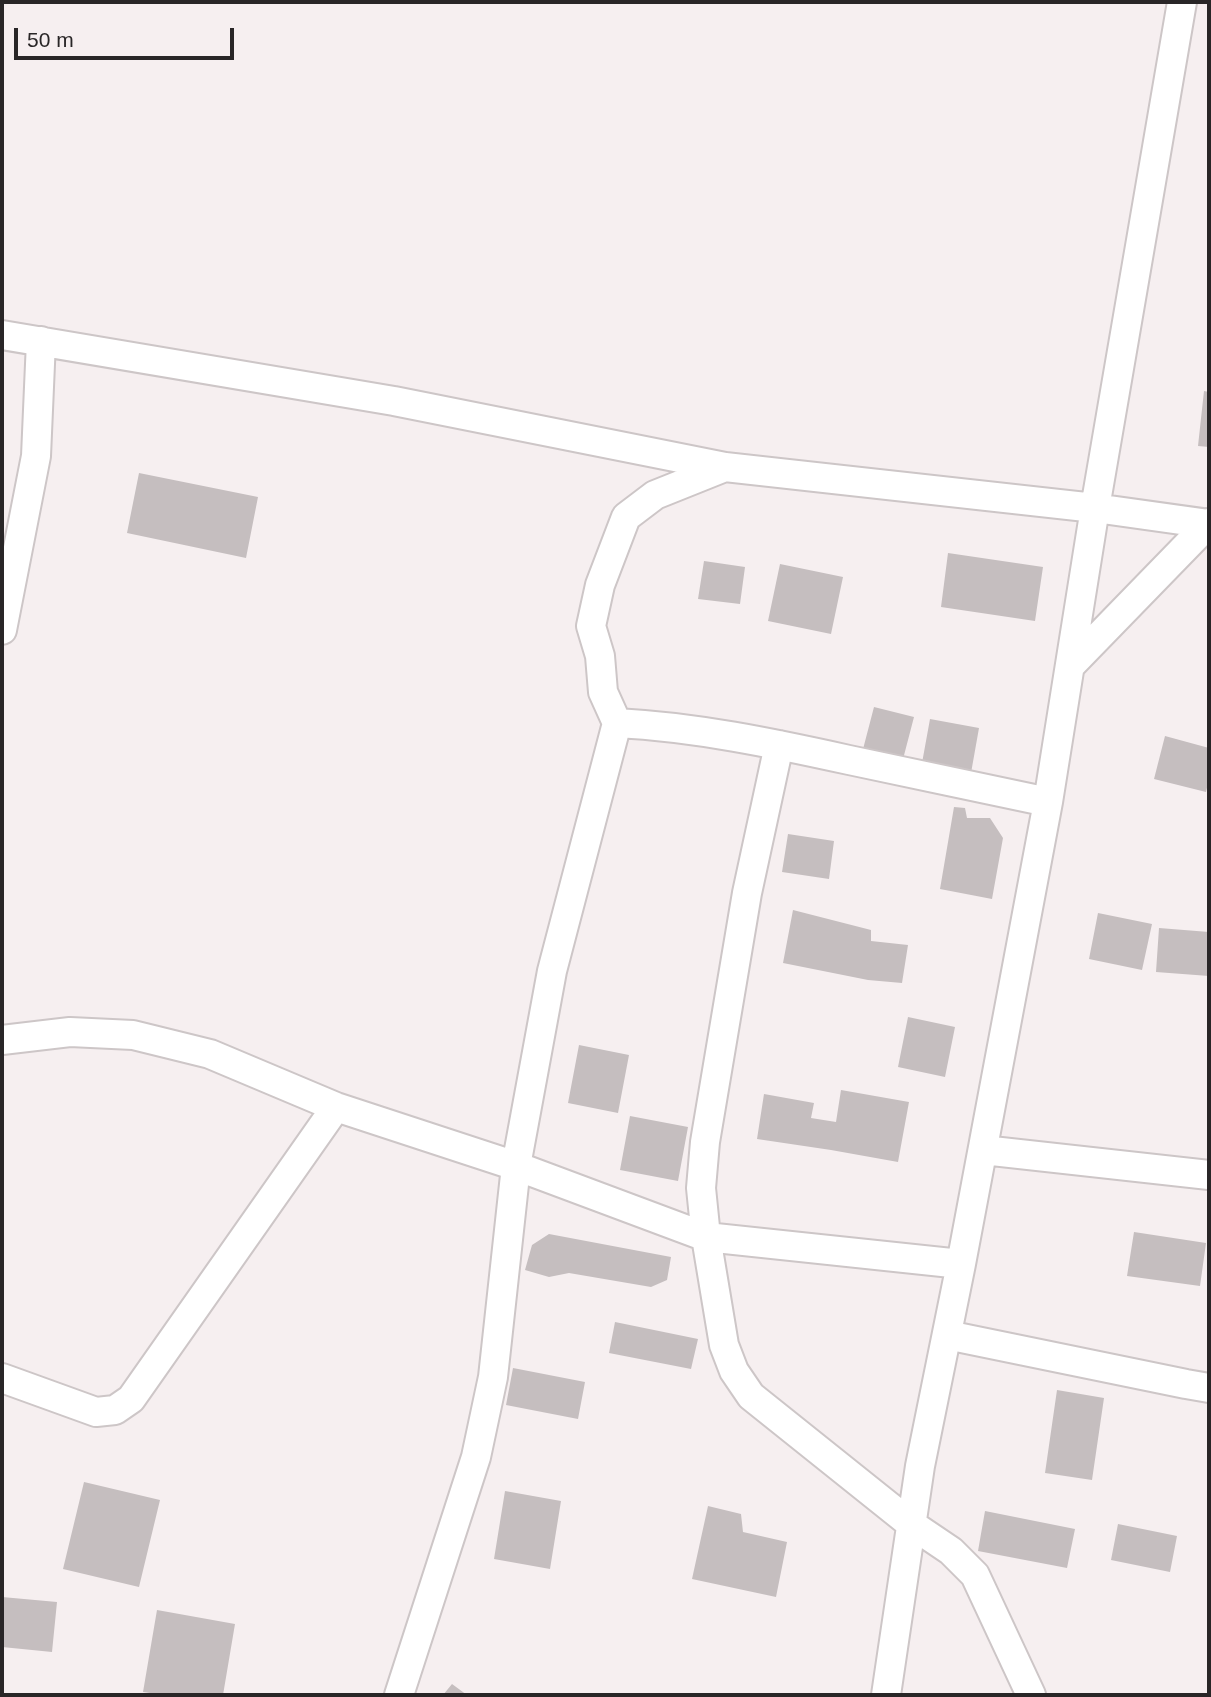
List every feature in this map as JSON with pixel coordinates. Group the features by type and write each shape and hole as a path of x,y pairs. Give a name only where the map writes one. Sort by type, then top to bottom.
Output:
{"street":[{"path":"886,1695 920,1466 961,1265 1048,802 1095,508 1182,2"},
{"path":"2,335 394,401 725,467 1095,508 1209,524"},
{"path":"3,621 36,456 41,341"},
{"path":"399,1695 476,1457 493,1377 516,1166 552,971 617,723 603,692 600,656 591,626 600,585 626,517 655,495 725,467"},
{"path":"1070,666 1209,524"},
{"path":"617,723 710,733 779,745 1048,802"},
{"path":"779,745 747,893 705,1142 701,1188 706,1237 724,1345 734,1371 751,1396 911,1524 951,1551 975,1575 1031,1695"},
{"path":"2,1040 70,1032 133,1035 210,1054 336,1107 516,1166 706,1237 961,1265"},
{"path":"2,1378 96,1412 115,1410 131,1399 336,1107"},
{"path":"983,1150 1209,1175"},
{"path":"947,1335 1209,1388"}],"building":[{"path":"1204,391 1209,392 1209,447 1198,446"},
{"path":"139,473 258,497 246,558 127,533"},
{"path":"948,553 1043,567 1035,621 941,607"},
{"path":"704,561 745,567 740,604 698,599"},
{"path":"780,564 843,577 831,634 768,621"},
{"path":"874,707 914,717 902,763 862,753"},
{"path":"930,719 979,728 971,773 922,763"},
{"path":"1165,736 1209,748 1209,779 1206,792 1154,779"},
{"path":"954,807 965,808 967,818 990,818 1003,838 992,899 940,889"},
{"path":"788,834 834,841 829,879 782,872"},
{"path":"793,910 871,930 871,941 908,945 902,983 868,980 783,963"},
{"path":"1098,913 1152,924 1142,970 1089,959"},
{"path":"1159,928 1209,932 1209,976 1156,972"},
{"path":"908,1017 955,1027 945,1077 898,1067"},
{"path":"579,1045 629,1055 618,1113 568,1103"},
{"path":"841,1090 909,1102 898,1162 757,1139 764,1094 814,1103 811,1118 836,1122"},
{"path":"630,1116 688,1127 678,1181 620,1170"},
{"path":"1134,1232 1206,1243 1200,1286 1127,1276"},
{"path":"549,1234 671,1257 667,1280 651,1287 569,1273 549,1277 525,1270 532,1245"},
{"path":"615,1322 698,1339 691,1369 609,1353"},
{"path":"513,1368 585,1382 578,1419 506,1405"},
{"path":"1057,1390 1104,1398 1092,1480 1045,1473"},
{"path":"84,1482 160,1500 139,1587 63,1569"},
{"path":"505,1491 561,1501 550,1569 494,1559"},
{"path":"708,1506 741,1514 743,1532 787,1542 776,1597 692,1579"},
{"path":"985,1511 1075,1529 1067,1568 978,1551"},
{"path":"1118,1524 1177,1536 1170,1572 1111,1560"},
{"path":"2,1597 57,1602 52,1652 2,1647"},
{"path":"157,1610 235,1624 223,1695 164,1695 143,1692"},
{"path":"452,1684 467,1695 443,1695"}]}
